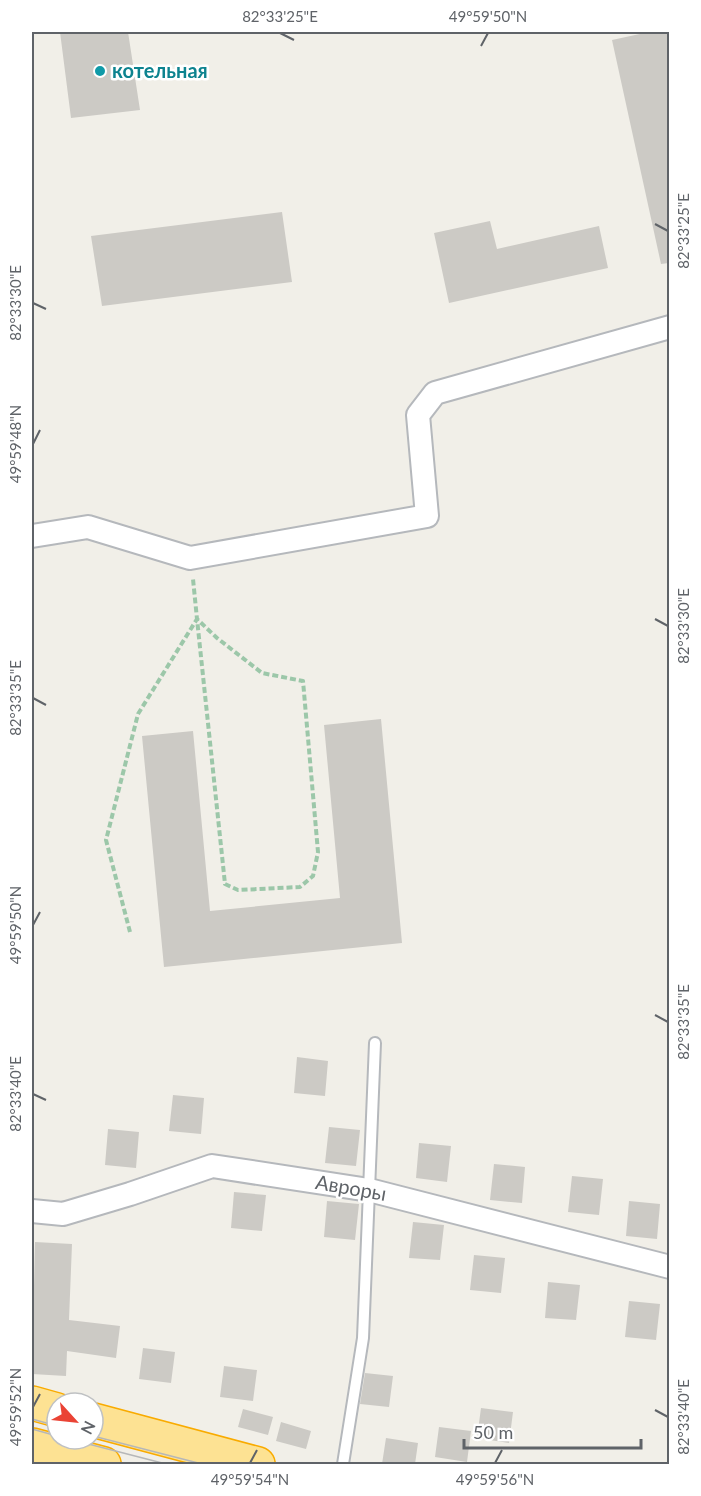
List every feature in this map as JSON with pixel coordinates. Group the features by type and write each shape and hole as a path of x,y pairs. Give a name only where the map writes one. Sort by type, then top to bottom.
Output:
{"highway":[{"path":"105,1423 258,1464"},
{"path":"32,1445 104,1464"}],"street":[{"path":"32,536 88,527 190,558 427,516 418,414 435,393 669,327"},
{"name":"Авроры","path":"32,1211 63,1214 213,1166 369,1190 669,1267"}],"lane":[{"path":"343,1464 363,1338 375,1043"}],"path":[{"path":"190,558 225,884 238,891 300,887 313,876 318,852 303,681 262,673 217,638 197,618"},
{"path":"130,932 106,840 138,714 197,618"}],"building":[{"name":"котельная","path":"60,32 128,32 140,110 71,118"},
{"path":"649,32 669,32 669,263 661,264 612,40"},
{"path":"282,212 292,282 102,306 91,236"},
{"path":"490,221 497,249 599,226 608,268 449,303 434,233"},
{"path":"381,719 402,943 164,967 142,736 193,731 210,911 340,898 324,725"},
{"path":"297,1057 328,1061 325,1096 294,1093"},
{"path":"173,1095 204,1098 201,1134 169,1131"},
{"path":"329,1127 360,1130 356,1166 325,1163"},
{"path":"108,1129 139,1132 136,1168 105,1165"},
{"path":"419,1143 451,1146 447,1182 416,1178"},
{"path":"494,1164 525,1167 522,1203 490,1200"},
{"path":"572,1176 603,1179 599,1215 568,1212"},
{"path":"234,1192 266,1195 262,1231 231,1228"},
{"path":"327,1201 359,1204 355,1240 324,1237"},
{"path":"629,1201 660,1204 657,1239 626,1236"},
{"path":"413,1222 444,1225 440,1260 409,1258"},
{"path":"35,1242 72,1244 69,1320 120,1326 116,1358 67,1351 66,1376 32,1374"},
{"path":"474,1255 505,1258 501,1293 470,1290"},
{"path":"548,1282 580,1285 576,1320 545,1318"},
{"path":"629,1301 660,1304 656,1340 625,1337"},
{"path":"143,1348 175,1352 171,1383 139,1379"},
{"path":"224,1366 257,1370 253,1401 220,1397"},
{"path":"365,1373 393,1376 389,1407 360,1404"},
{"path":"481,1408 513,1412 509,1443 477,1438"},
{"path":"243,1409 273,1417 268,1435 238,1427"},
{"path":"281,1422 311,1431 306,1449 276,1441"},
{"path":"439,1427 471,1431 467,1462 435,1457"},
{"path":"386,1438 418,1443 415,1464 382,1464"}],"tram line":[{"path":"32,1419 45,1423"},
{"path":"32,1429 45,1433"},
{"path":"105,1439 202,1464"},
{"path":"105,1448 166,1464"}],"place":[{"name":"котельная","path":"100,71"}]}
